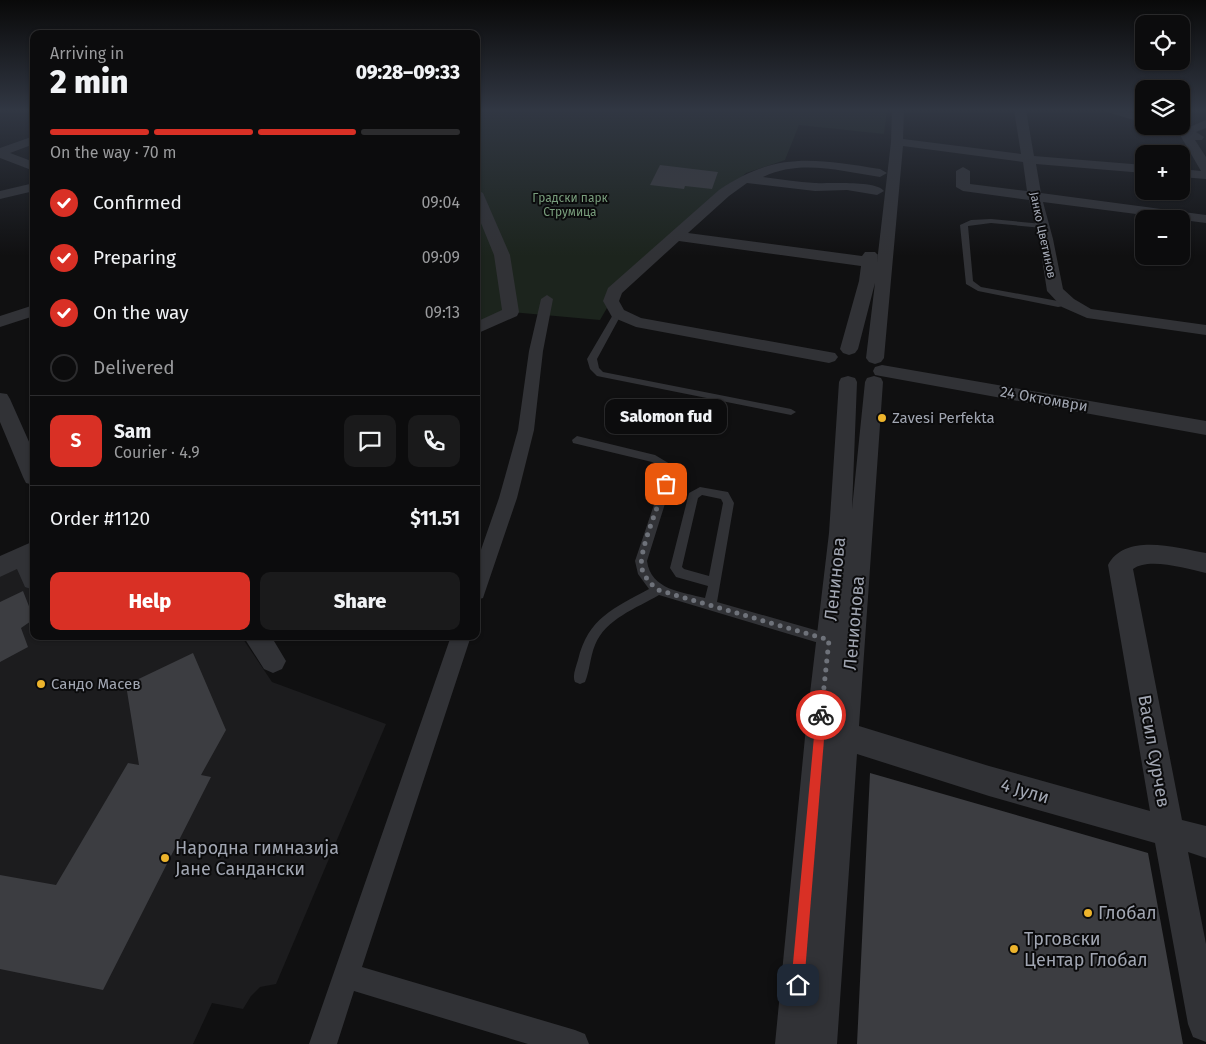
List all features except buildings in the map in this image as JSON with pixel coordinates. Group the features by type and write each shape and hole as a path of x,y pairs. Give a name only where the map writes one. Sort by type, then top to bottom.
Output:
{"street":[{"path":"15,159 30,165"},
{"path":"748,176 815,188 846,186 877,196 882,159"},
{"name":"Ленионова","path":"820,1044 845,736 870,373 895,159"},
{"path":"1028,159 1135,169"},
{"name":"Јанко Цветинов","path":"1028,159 1055,291 1068,303 1087,313 1206,330"},
{"path":"829,357 636,322 618,313 610,301 614,291 738,182 748,176 778,166 799,164 829,165 880,173"},
{"path":"963,170 963,187 1206,219"},
{"path":"1190,174 1206,175"},
{"path":"0,195 30,188"},
{"path":"480,203 502,255 511,312 480,327"},
{"path":"677,236 869,262"},
{"path":"870,373 840,379 829,369 827,363 829,357 840,350 849,349 867,281 871,244"},
{"path":"480,580 508,498 526,430 536,351 547,299"},
{"path":"0,322 30,311"},
{"name":"24 Октомври","path":"849,349 858,350 870,373 1206,428"},
{"name":"Ленинова","path":"793,1044 840,533 870,373"},
{"path":"0,399 30,468"},
{"path":"0,567 29,553"},
{"name":"Васил Сурчев","path":"1206,563 1164,555 1134,555 1120,565 1191,954 1206,1024"},
{"path":"259,640 272,661"},
{"path":"323,1044 348,976 460,640"},
{"name":"4 Јули","path":"845,736 989,781 1206,842"},
{"path":"348,976 575,1044"}],"lane":[{"path":"1042,226 981,221 971,221 964,225 970,282 978,289 1058,304 1068,303"},
{"path":"618,313 592,358 595,369 600,374 791,412"},
{"path":"577,440 655,460 664,463 668,468 669,475 641,561 641,568 648,582 658,590 829,640"},
{"path":"710,606 715,583 729,504 724,495 700,491 693,496 676,568 680,572 715,583"},
{"path":"580,678 596,631 618,613 658,590"}],"shaded area":[{"name":"Народна гимназија Јане Сандански","path":"30,562 30,640 244,640 272,682 386,724 276,984 260,987 251,996 243,1009 212,1003 193,1044 0,1044 0,577"}],"green space":[{"name":"Градски парк Струмица","path":"480,159 786,159 746,173 611,301 600,320 511,312 480,328"}],"way so far":[{"path":"666,484 642,554 641,568 648,582 658,590 829,640 821,715"}],"place":[{"name":"Zavesi Perfekta","path":"882,418"},
{"name":"Salomon fud","path":"666,484"},
{"name":"Сандо Масев","path":"41,684"},
{"name":"Народна гимназија Јане Сандански","path":"165,858"},
{"name":"Глобал","path":"1088,913"},
{"name":"Трговски Центар Глобал","path":"1014,949"}],"route":[{"path":"798,985 821,715"}]}
